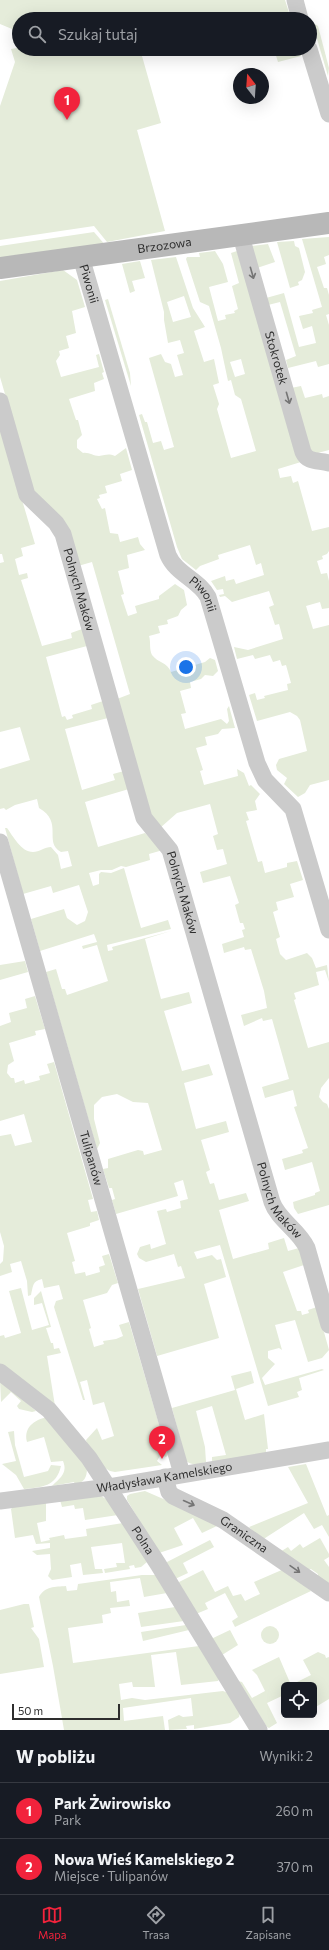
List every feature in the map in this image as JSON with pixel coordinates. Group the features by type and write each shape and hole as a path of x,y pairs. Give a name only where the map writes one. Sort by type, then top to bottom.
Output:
{"street":[{"path":"294,0 298,12"},
{"path":"311,56 329,114"},
{"name":"Brzozowa","path":"0,268 329,223"},
{"name":"Stokrotek","path":"241,236 303,452 307,458 312,461 329,463"},
{"name":"Piwonii","path":"81,257 168,555 175,567 203,590 208,597 257,763 265,780 293,809 329,930"},
{"name":"Polnych Maków","path":"0,401 27,495 56,523 62,532 144,818 170,850 272,1202 275,1210 302,1239 307,1248 329,1325"},
{"name":"Tulipanów","path":"0,842 173,1475"},
{"name":"Polna","path":"0,1372 37,1400 57,1419 109,1487 259,1730"},
{"name":"Władysława Kamelskiego","path":"0,1501 109,1487 173,1475 329,1450"},
{"name":"Graniczna","path":"173,1475 171,1495 223,1520 329,1593"}],"green space":[{"path":"0,0 285,0 289,12 12,12 12,29 0,24"},
{"path":"317,25 329,68 328,76 317,39"},
{"path":"13,56 142,56 161,123 137,130 165,231 107,242 94,226 0,240 0,106 15,62"},
{"path":"276,56 301,56 278,62"},
{"path":"94,232 106,246 0,260 0,246"},
{"path":"329,237 329,255 324,257 326,264 317,267 324,288 327,288 329,295 329,314 326,315 329,325 329,364 318,367 316,361 288,368 286,360 296,356 280,302 268,305 266,298 284,293 299,347 316,343 312,326 303,329 299,316 313,313 312,310 322,307 302,239"},
{"path":"294,241 295,246 299,248 305,272 302,280 298,282 299,285 290,288 277,242"},
{"path":"268,244 275,262 257,268 251,246"},
{"path":"215,251 223,264 228,282 209,287 218,321 226,319 225,315 235,313 234,311 238,309 232,286 239,283 231,253 237,251 301,462 278,469 280,478 291,476 293,483 298,481 312,531 329,527 329,551 327,554 322,556 323,559 317,561 321,574 327,573 329,581 329,608 322,609 320,602 306,606 313,629 329,625 329,780 310,785 305,793 298,797 284,784 287,778 277,770 276,765 279,759 307,751 300,720 297,716 290,712 257,721 249,695 255,693 257,700 265,698 264,696 288,690 287,684 291,683 286,665 282,666 280,660 273,662 270,655 255,659 253,655 237,659 234,647 248,650 283,639 279,624 275,625 269,607 274,605 269,591 232,602 225,596 220,597 219,595 224,594 223,589 217,590 211,581 225,576 226,581 234,579 236,584 264,575 261,563 256,565 250,545 218,555 219,559 200,566 196,570 182,559 177,547 139,415 142,414 145,422 147,422 153,443 161,441 164,450 174,447 149,358 161,354 165,362 171,364 175,377 183,375 177,355 184,353 180,340 168,343 164,312 151,260 176,257 193,308 205,327 194,331 204,362 214,359 219,383 213,385 219,404 217,409 231,458 256,451 241,399 235,395 231,380 228,381 221,348 209,306 200,302 186,259 187,257 200,257 199,253","holes":["184,296 191,317 173,322 167,302","241,359 245,374 235,377 230,362"]},
{"path":"140,261 145,278 132,281 135,291 130,293 122,264"},
{"path":"63,270 77,280 85,307 72,311 76,333 66,336 69,348 59,351 60,355 56,361 61,377 99,367 96,355 99,354 104,372 102,373 104,379 94,383 95,391 69,399 76,420 78,420 82,435 77,440 77,448 83,453 97,456 109,454 115,456 126,448 132,470 120,474 122,481 105,486 107,493 99,495 100,498 97,499 102,509 105,508 110,533 118,534 120,542 138,537 140,544 145,550 127,555 129,568 118,571 124,594 121,595 128,616 137,613 135,606 159,599 159,596 175,584 184,590 187,605 181,610 178,616 167,620 168,624 158,626 160,633 149,636 151,653 154,658 167,666 171,672 205,662 210,658 215,660 218,671 213,676 205,675 201,679 190,682 191,688 180,691 186,713 181,714 185,729 221,719 227,724 229,721 227,709 229,706 235,728 222,729 218,734 205,737 207,745 196,748 203,770 200,771 204,785 238,776 237,769 244,773 249,786 251,785 260,794 255,801 257,810 246,812 249,820 246,821 258,862 262,861 265,873 287,867 287,863 297,861 303,880 290,884 294,897 276,902 278,910 273,912 280,937 276,939 280,954 286,960 307,953 312,958 316,968 327,965 329,982 325,970 316,972 319,985 294,993 296,999 294,1000 308,1048 329,1042 329,1078 321,1088 319,1097 327,1104 329,1109 329,1205 298,1214 294,1208 293,1202 315,1195 315,1193 320,1191 312,1162 285,1170 282,1159 303,1153 302,1150 308,1148 294,1107 297,1106 293,1090 265,1098 262,1087 289,1079 272,1019 263,1021 262,1018 244,1026 241,1015 267,1008 264,991 251,949 245,950 244,947 224,953 222,944 244,937 242,930 245,929 243,923 240,923 235,905 239,903 230,876 203,883 200,872 227,864 223,849 217,850 213,836 218,834 210,804 177,813 160,828 153,821 117,699 130,694 92,562 78,566 33,490 0,377 0,281"},
{"path":"108,299 130,373 131,386 105,300"},
{"path":"301,386 305,398 322,394 323,398 329,396 329,450 310,455 291,388"},
{"path":"0,425 35,544 21,548 23,556 15,559 19,575 27,573 28,578 21,580 42,646 72,638 71,633 82,629 87,646 46,657 62,717 65,716 67,720 73,718 72,715 92,709 91,705 103,701 108,718 65,729 82,790 115,780 113,774 124,771 129,789 85,802 98,847 145,833 163,850 149,854 150,860 126,867 121,866 112,870 101,870 89,873 93,886 99,884 99,874 101,872 111,873 124,868 141,928 168,920 171,929 107,945 108,951 113,950 112,947 171,931 145,939 161,999 189,992 192,1003 164,1011 182,1071 209,1064 213,1075 184,1083 196,1129 226,1121 229,1132 201,1140 210,1170 206,1172 210,1184 214,1183 219,1200 246,1193 249,1201 219,1210 233,1259 269,1249 268,1243 284,1238 288,1251 299,1248 304,1265 283,1272 297,1311 301,1311 302,1315 309,1313 308,1310 317,1307 329,1350 322,1358 308,1362 295,1320 275,1325 282,1350 279,1348 268,1351 268,1358 275,1364 262,1378 265,1385 322,1369 324,1370 299,1378 302,1390 297,1392 299,1397 268,1406 220,1245 194,1252 197,1259 212,1255 217,1260 221,1259 226,1277 204,1284 219,1338 157,1356 138,1289 185,1278 181,1266 178,1267 174,1254 146,1262 139,1258 137,1254 140,1247 150,1244 151,1249 166,1244 157,1211 166,1209 167,1212 181,1208 180,1201 188,1199 183,1180 174,1183 178,1196 116,1214 112,1200 115,1199 112,1188 109,1188 103,1169 108,1168 108,1159 138,1150 143,1151 144,1155 162,1150 148,1103 133,1102 117,1094 102,1097 94,1105 94,1119 100,1143 97,1149 46,972 56,969 62,989 65,989 67,995 108,981 97,945 83,949 82,946 97,942 94,934 40,951 31,919 64,909 67,918 77,925 85,921 88,912 79,885 53,893 51,886 23,894 5,828 7,828 21,847 33,852 51,847 58,855 61,869 72,866 68,851 61,852 53,843 52,825 50,819 39,808 37,799 15,805 6,810 4,808 0,809 0,769 30,760 20,727 0,732 0,563 4,562 2,554 0,554"},
{"path":"25,961 28,972 0,980 0,965"},
{"path":"35,996 45,1029 35,1031 36,1035 9,1043 14,1061 8,1065 7,1073 11,1078 14,1078 15,1083 24,1080 25,1084 40,1080 39,1076 50,1073 47,1064 54,1062 93,1199 88,1200 91,1212 97,1211 99,1220 90,1223 90,1226 67,1233 75,1261 72,1262 75,1274 85,1272 86,1276 100,1272 99,1267 105,1265 102,1256 109,1254 118,1283 112,1285 107,1293 83,1300 91,1328 89,1329 94,1347 104,1344 103,1341 116,1339 123,1336 119,1325 129,1322 168,1455 166,1457 161,1454 157,1461 162,1465 115,1472 105,1468 87,1444 86,1440 97,1428 102,1440 114,1436 104,1402 93,1405 87,1380 80,1382 85,1400 83,1400 54,1307 56,1301 63,1299 59,1285 44,1288 42,1279 36,1281 31,1295 28,1296 27,1281 21,1261 10,1264 12,1272 0,1276 0,1264 3,1261 4,1246 0,1232 0,1136 11,1134 15,1146 32,1142 24,1114 0,1121 0,1026 11,1022 9,1013 27,1008 25,999"},
{"path":"21,1288 32,1330 49,1325 42,1303 34,1305 34,1298 41,1291 51,1327 46,1328 51,1343 53,1343 54,1349 59,1348 61,1353 47,1356 55,1406 0,1365 0,1336 4,1335 5,1338 21,1333 9,1291"},
{"path":"251,1371 254,1383 236,1389 245,1420 264,1414 268,1449 266,1449 266,1454 215,1463 212,1461 212,1457 226,1455 212,1406 196,1411 205,1447 206,1462 193,1464 186,1461 172,1408 235,1390 231,1376"},
{"path":"0,1380 36,1411 32,1412 19,1409 17,1406 21,1401 11,1392 1,1402"},
{"path":"50,1417 87,1468 83,1481 78,1484 75,1485 74,1482 52,1486 64,1472 65,1469 63,1461 51,1462 44,1437 27,1442 26,1436 29,1427 40,1419"},
{"path":"14,1431 15,1445 24,1477 48,1471 51,1465 61,1466 59,1473 52,1482 37,1488 24,1489 16,1475 2,1464 16,1461 8,1432"},
{"path":"306,1464 327,1516 329,1515 329,1537 322,1525 314,1529 304,1513 262,1540 249,1527 308,1503 288,1467"},
{"path":"145,1491 219,1525 202,1533 193,1518 174,1528 183,1545 159,1553 127,1500 127,1496 130,1494"},
{"path":"99,1495 108,1500 118,1515 85,1520 83,1508 75,1509 74,1505 62,1507 60,1500"},
{"path":"46,1502 46,1521 37,1523 41,1542 50,1540 49,1538 64,1535 65,1539 87,1536 86,1529 123,1523 147,1562 141,1567 135,1568 134,1565 129,1566 130,1569 105,1573 104,1569 117,1567 116,1563 125,1563 122,1543 91,1547 95,1569 102,1569 103,1573 83,1575 81,1563 70,1565 72,1577 52,1580 48,1576 51,1569 50,1554 37,1555 32,1551 50,1548 50,1543 36,1544 33,1535 15,1538 11,1509 14,1506"},
{"path":"320,1538 329,1554 329,1557 324,1560 329,1567 329,1587 318,1580 318,1574 311,1569 305,1571 280,1552 288,1547 291,1551 300,1544 303,1548"},
{"path":"210,1540 214,1547 183,1563 188,1573 175,1579 165,1563"},
{"path":"284,1569 311,1591 235,1627 232,1621 238,1617 225,1593 205,1603 208,1609 196,1614 177,1583 203,1570 215,1592 228,1586 233,1596 241,1594 245,1601 260,1594 254,1582"},
{"path":"142,1575 156,1575 167,1593 144,1597 140,1578 110,1582 111,1592 116,1591 117,1602 129,1600 130,1606 110,1608 111,1613 102,1615 103,1623 68,1628 73,1663 199,1646 219,1679 218,1681 181,1685 176,1652 151,1655 155,1687 133,1687 132,1682 119,1684 121,1700 132,1698 145,1700 223,1691 228,1693 240,1713 239,1717 230,1723 194,1729 194,1725 186,1726 187,1729 169,1730 168,1720 179,1715 183,1717 193,1716 191,1698 123,1708 124,1721 163,1716 165,1730 64,1730 39,1597 41,1593 54,1587 66,1586 67,1591 77,1590 78,1584"},
{"path":"29,1604 34,1627 31,1628 39,1639 44,1667 0,1674 0,1610"},
{"path":"175,1607 184,1621 141,1627 138,1613"},
{"path":"186,1625 189,1630 143,1641 141,1632"},
{"path":"270,1626 276,1629 279,1635 276,1641 270,1644 264,1641 261,1635 264,1629"},
{"path":"230,1630 238,1645 222,1655 211,1639"},
{"path":"318,1652 325,1655 326,1658 329,1657 329,1699 317,1706 317,1682 297,1682 311,1675 303,1660"},
{"path":"279,1657 290,1682 281,1682 281,1696 267,1703 277,1723 269,1728 238,1681 242,1682 252,1698 265,1691 257,1675 252,1670"}],"place":[{"name":"Park Żwirowisko","path":"67,120"},
{"name":"Nowa Wieś Kamelskiego 2","path":"162,1459"}]}
